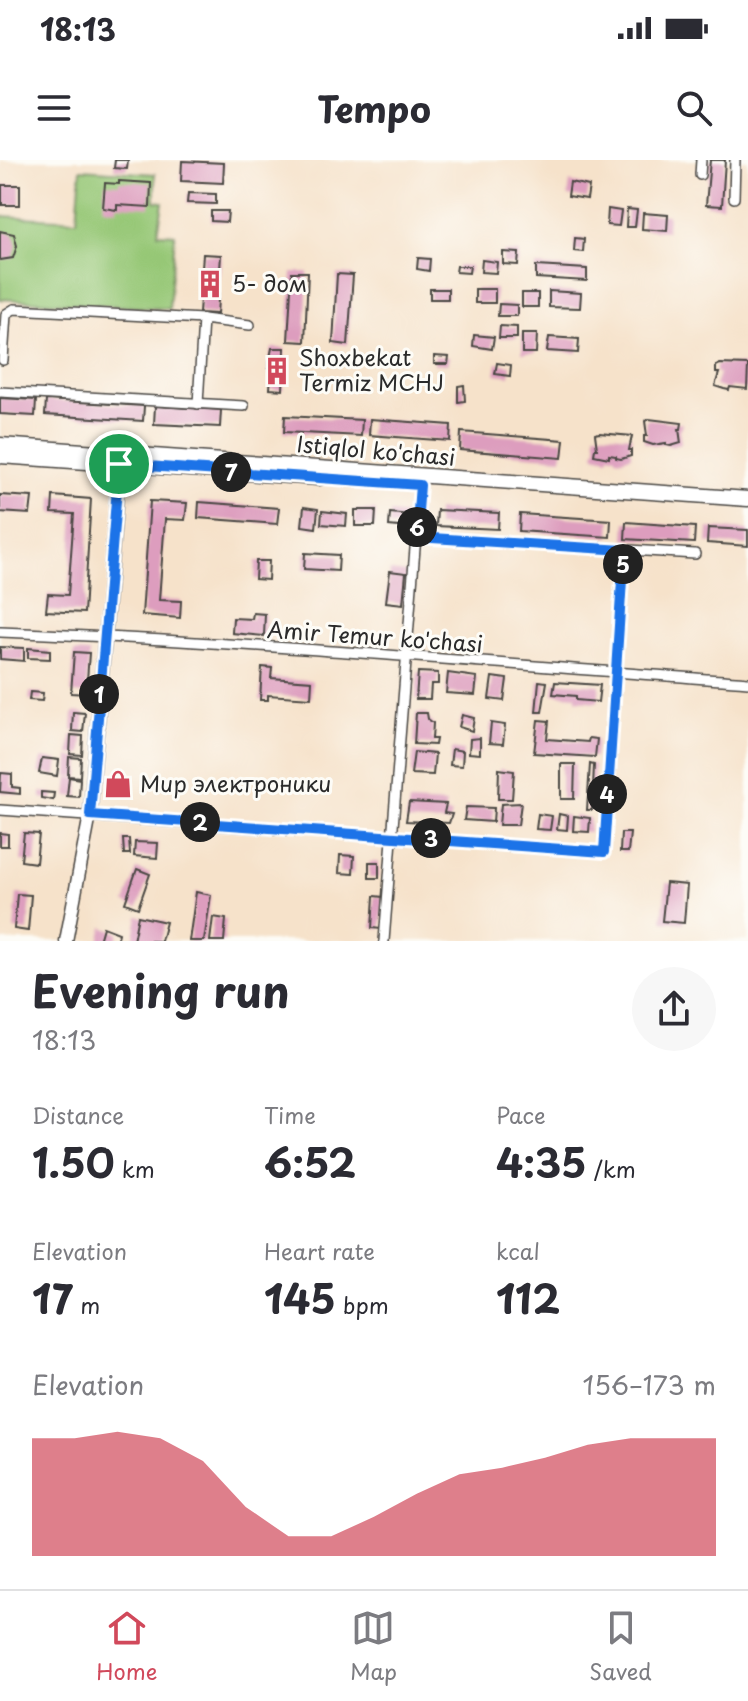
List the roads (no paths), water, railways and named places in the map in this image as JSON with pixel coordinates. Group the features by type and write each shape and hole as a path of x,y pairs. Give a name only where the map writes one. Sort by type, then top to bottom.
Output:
{"main road":[{"name":"Istiqlol ko'chasi","path":"0,445 120,459 420,485 748,507"},
{"name":"Istiqlol ko'chasi","path":"0,456 120,459 748,499"}],"street":[{"path":"700,175 701,160"},
{"path":"734,198 735,160"},
{"path":"3,360 6,314 14,309 203,319 250,325"},
{"path":"198,404 203,319"},
{"path":"0,392 244,406"},
{"path":"66,941 90,815 120,459"},
{"path":"384,941 420,485"},
{"path":"416,537 695,554"},
{"path":"0,810 604,852 624,550"},
{"name":"Amir Temur ko'chasi","path":"0,632 748,682"}],"place":[{"name":"5- дом","path":"210,284"},
{"name":"Shoxbekat Termiz MCHJ","path":"277,371"},
{"name":"Мир электроники","path":"118,784"}]}
